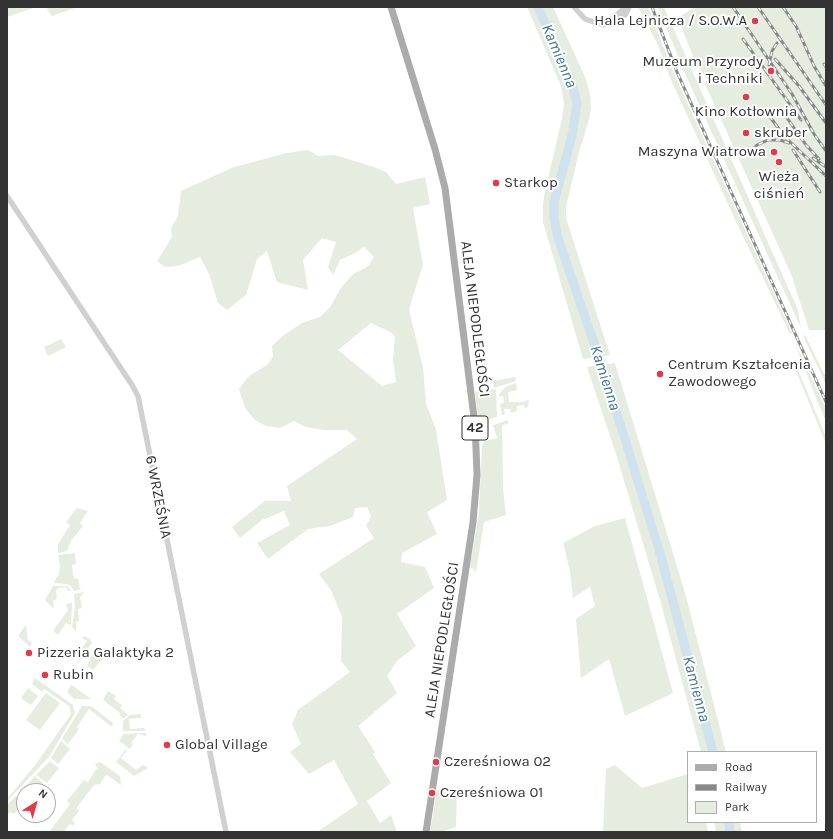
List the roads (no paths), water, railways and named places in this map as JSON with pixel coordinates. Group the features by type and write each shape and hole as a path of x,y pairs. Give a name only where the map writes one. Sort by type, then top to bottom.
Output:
{"main road":[{"name":"ALEJA NIEPODLEGŁOŚCI","path":"390,7 435,149 445,188 476,445 477,475 473,522 426,832"}],"street":[{"path":"574,7 581,16 594,23 603,25 614,23 625,15 629,7"},
{"path":"594,23 610,20 624,9"},
{"name":"6 WRZEŚNIA","path":"7,196 76,299 138,396 226,832"}],"waterway":[{"name":"Kamienna","path":"538,7 573,88 577,103 572,136 554,202 554,219 558,238 607,381 660,553 713,751"},
{"name":"Kamienna","path":"729,823 730,832"}],"railway":[{"path":"652,7 677,72 826,402"},
{"path":"733,7 792,94 814,134 826,151"},
{"path":"758,7 826,105"},
{"path":"783,7 796,26 814,66 826,86"},
{"path":"743,39 801,120"},
{"path":"769,65 772,51 777,43"},
{"path":"775,59 799,86 826,123"},
{"path":"764,109 785,137 826,176"},
{"path":"785,115 806,145 819,159"},
{"path":"752,150 757,145 768,140 780,140 789,143"},
{"path":"793,150 820,192"},
{"path":"813,158 826,167"}],"place":[{"name":"Hala Lejnicza / S.O.W.A","path":"755,21"},
{"name":"Muzeum Przyrody i Techniki","path":"771,71"},
{"name":"Kino Kotłownia","path":"746,97"},
{"name":"skruber","path":"746,133"},
{"name":"Maszyna Wiatrowa","path":"774,152"},
{"name":"Wieża ciśnień","path":"779,162"},
{"name":"Starkop","path":"496,183"},
{"name":"Centrum Kształcenia Zawodowego","path":"660,374"},
{"name":"Pizzeria Galaktyka 2","path":"29,653"},
{"name":"Rubin","path":"45,675"},
{"name":"Global Village","path":"167,745"},
{"name":"Czereśniowa 02","path":"436,762"},
{"name":"Czereśniowa 01","path":"432,793"}]}
